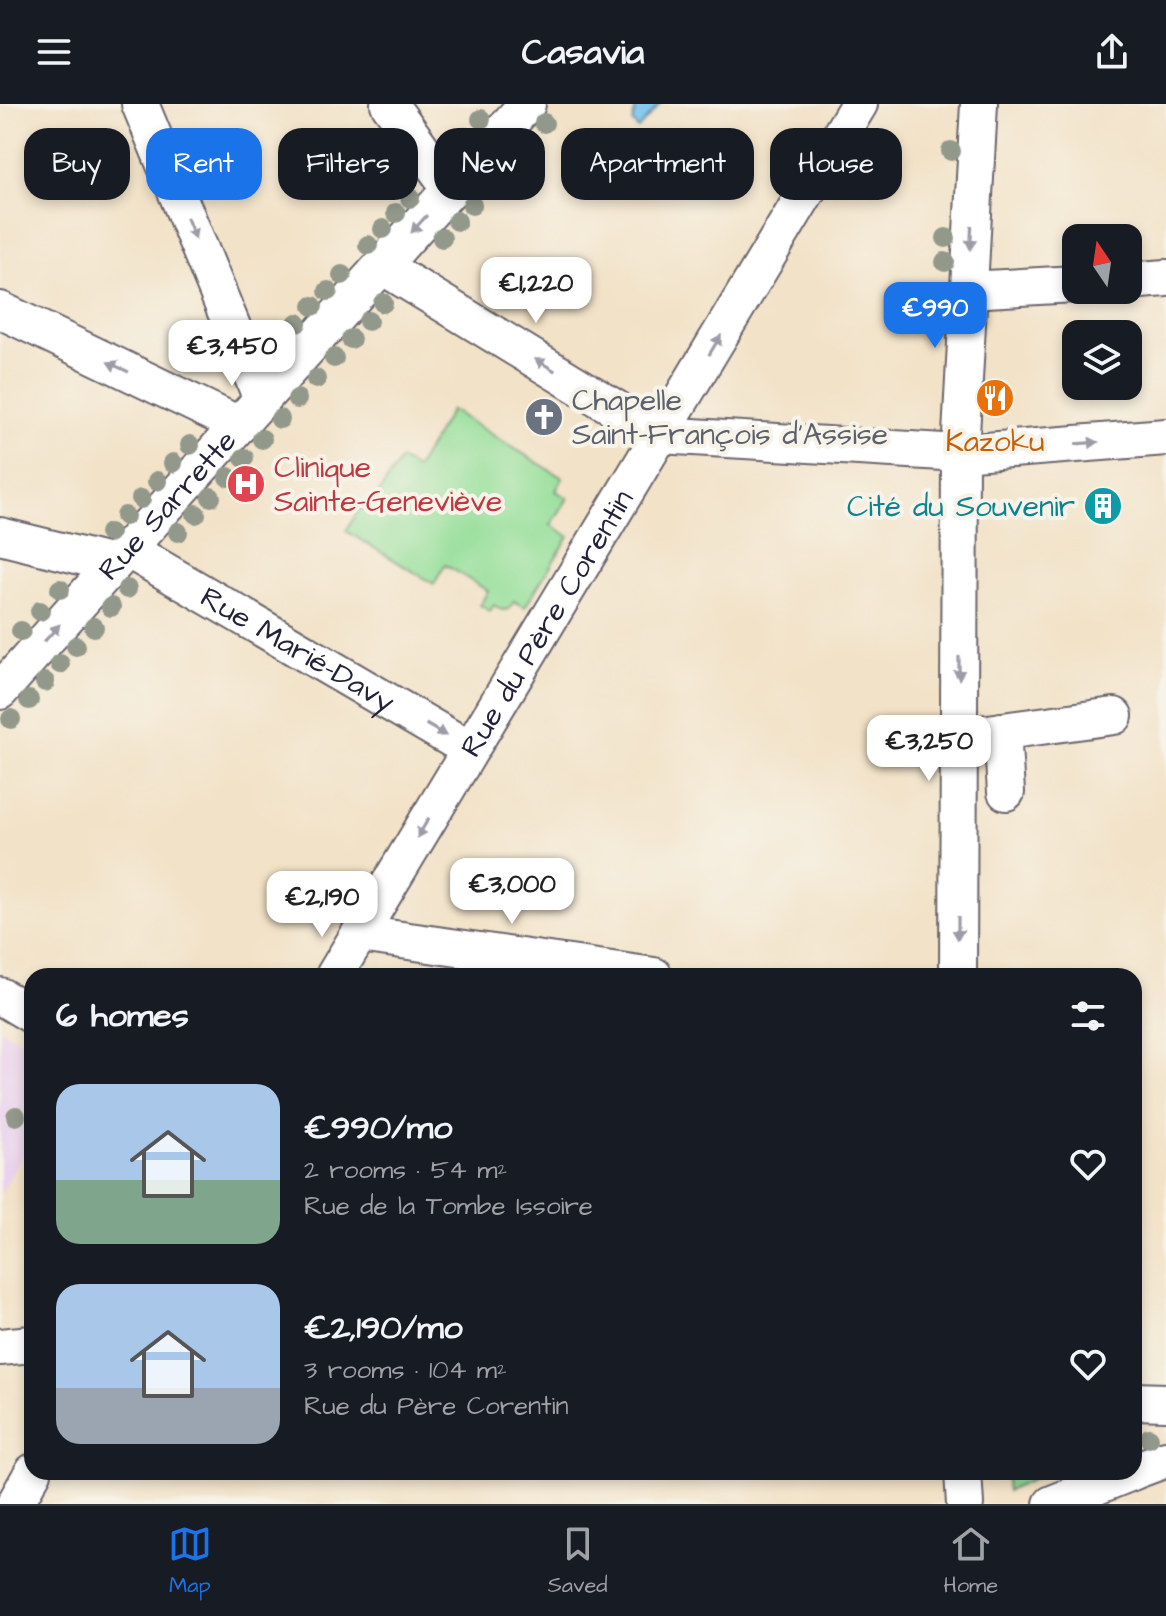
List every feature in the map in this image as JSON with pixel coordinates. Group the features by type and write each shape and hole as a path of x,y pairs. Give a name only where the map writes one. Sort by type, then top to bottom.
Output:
{"street":[{"path":"140,104 250,412"},
{"path":"389,104 434,166"},
{"name":"Rue Sarrette","path":"506,128 527,104"},
{"name":"Rue du Père Corentin","path":"339,968 859,104"},
{"path":"958,968 960,453 979,104"},
{"name":"Rue Sarrette","path":"0,691 441,200"},
{"path":"382,266 659,435 960,453 1166,437"},
{"path":"1142,280 1166,278"},
{"path":"968,290 1062,285"},
{"path":"0,310 250,412"},
{"name":"Rue Marié-Davy","path":"0,536 120,556 469,749"},
{"path":"959,737 1114,716"},
{"path":"1002,731 1006,792"},
{"path":"360,934 598,968"},
{"path":"0,996 24,1010"},
{"path":"0,1347 24,1345"},
{"path":"1142,1401 1166,1402"},
{"path":"1142,1468 1166,1459"},
{"path":"15,1504 28,1480"},
{"path":"964,1480 965,1504"},
{"path":"1052,1504 1113,1480"}],"shaded area":[{"path":"0,1029 24,1042 24,1152 0,1195"}],"green space":[{"path":"451,410 563,478 556,491 568,498 551,525 569,536 525,607 514,601 509,609 502,610 494,605 490,611 480,605 488,591 445,565 434,584 346,531 360,508 367,512 400,460 416,469"},
{"path":"1006,1480 1031,1480 1007,1491"}],"water":[{"path":"637,104 660,104 639,128 632,122"}],"place":[{"name":"Kazoku","path":"995,398"},
{"name":"Chapelle Saint-François d'Assise","path":"544,417"},
{"name":"Clinique Sainte-Geneviève","path":"246,484"},
{"name":"Cité du Souvenir","path":"1103,506"}]}
